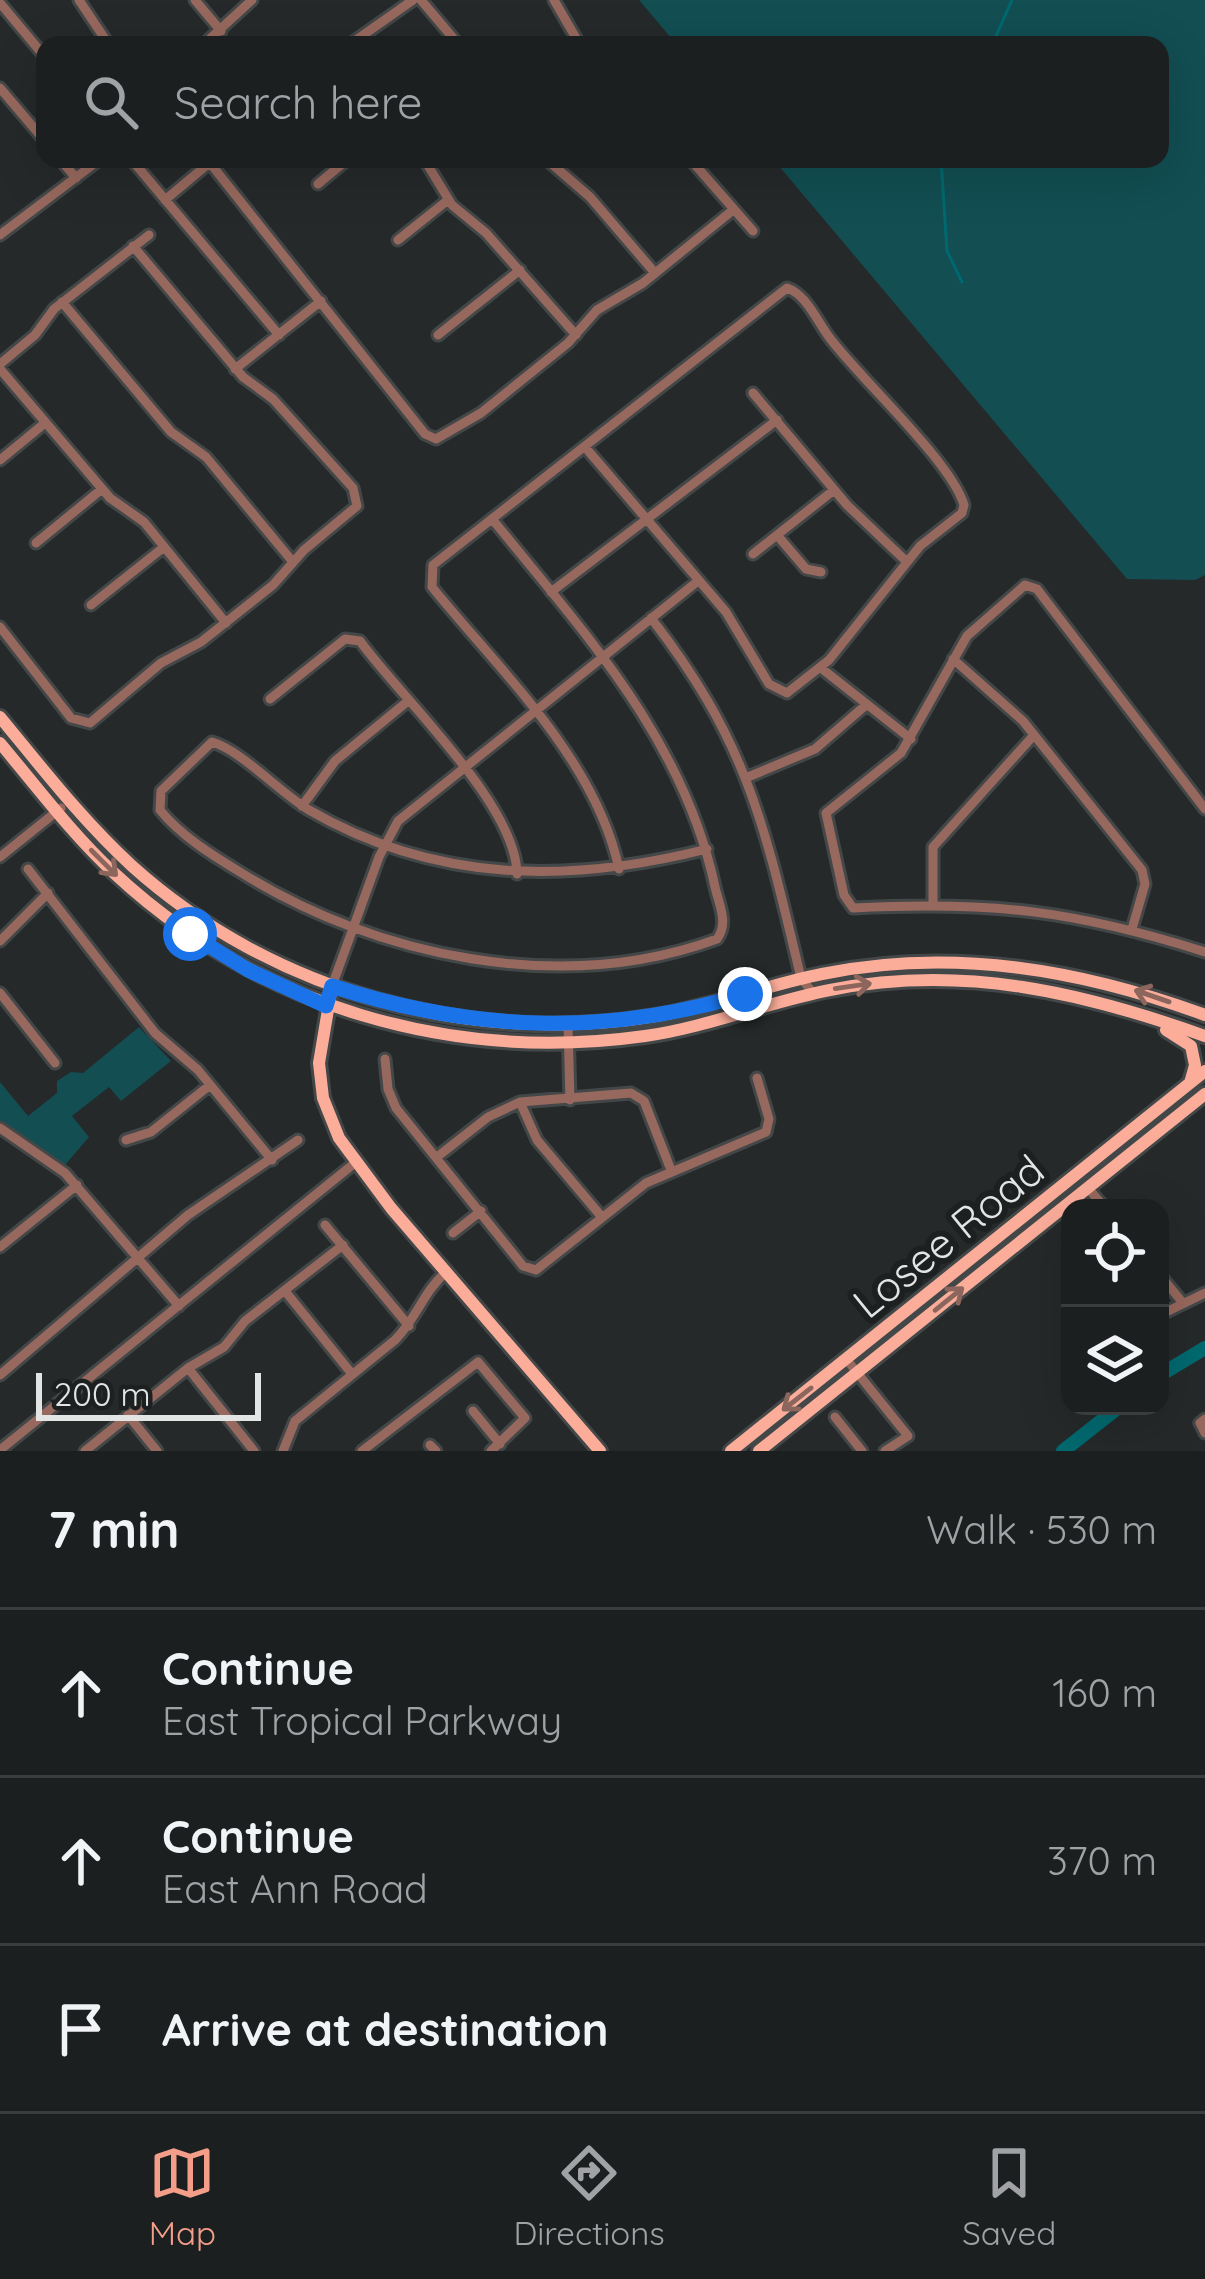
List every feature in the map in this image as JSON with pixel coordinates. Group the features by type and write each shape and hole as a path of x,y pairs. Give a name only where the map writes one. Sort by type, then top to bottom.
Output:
{"main road":[{"path":"0,717 126,860 184,907 233,939 332,986 469,1019 568,1025 683,1011 801,978 909,963 1041,970 1127,988 1205,1015"},
{"path":"0,743 116,875 172,921 248,970 326,1006 444,1036 568,1042 675,1030 813,993 922,980 1038,987 1130,1009 1205,1036"},
{"path":"1038,987 1041,970"},
{"path":"332,986 320,1079 327,1111 356,1162 600,1451"},
{"path":"1130,1009 1141,1022 1189,1043 1195,1065 1190,1084"},
{"name":"Losee Road","path":"731,1451 1205,1071"},
{"name":"Losee Road","path":"760,1451 1205,1094"},
{"path":"1128,1155 1129,1145 1147,1119"},
{"path":"1088,1187 1085,1179 1098,1159"}],"street":[{"path":"79,0 103,36"},
{"path":"195,0 220,31"},
{"path":"214,36 252,0"},
{"path":"363,36 417,0 451,36"},
{"path":"554,0 575,36"},
{"path":"0,3 36,46"},
{"path":"0,25 11,16"},
{"path":"0,88 36,130"},
{"path":"68,168 76,178"},
{"path":"3,229 89,168"},
{"path":"138,168 279,335"},
{"path":"165,200 204,168"},
{"path":"217,168 425,434 436,439 481,413 576,335 597,310 655,273 733,210"},
{"path":"318,184 337,168"},
{"path":"429,168 448,200 520,270 576,335"},
{"path":"556,168 590,197 655,273"},
{"path":"698,168 753,231"},
{"path":"398,240 448,200"},
{"path":"149,235 62,302 0,366 102,489 144,522 226,623"},
{"path":"0,627 80,724 90,723 160,663 226,623 355,509 358,499 273,399 235,369 133,245"},
{"path":"438,335 520,270"},
{"path":"585,447 742,636 769,685 779,691 794,691 820,668 906,561 962,513 964,505 923,446 852,368 792,289 775,295 433,566 432,587 534,713 588,790 619,869"},
{"path":"235,369 321,301"},
{"path":"62,302 163,424 206,457 293,562"},
{"path":"753,393 834,490 906,561"},
{"path":"551,592 777,420"},
{"path":"0,460 45,423"},
{"path":"36,543 102,489"},
{"path":"753,554 834,490"},
{"path":"493,520 602,657 671,758 706,849 724,924 720,935 711,942 625,959 529,963 428,951 352,929 289,901 214,856 168,819 157,803 161,791 212,742 302,806 384,846 450,864 517,874 619,869 706,849"},
{"path":"777,535 806,569 821,572"},
{"path":"92,605 164,547"},
{"path":"332,986 398,820 698,581"},
{"path":"1205,809 1031,585 1018,586 987,614 953,659 911,739 880,774 827,808 848,905 933,902 1040,909 1132,929 1205,952"},
{"path":"651,619 714,707 748,777 801,978 813,993"},
{"path":"270,699 345,639 354,638 505,824 517,874"},
{"path":"953,659 990,687 1034,735 1142,870 1145,884 1132,929"},
{"path":"820,668 911,739"},
{"path":"302,806 334,761 408,701"},
{"path":"748,777 815,749 866,705"},
{"path":"933,902 934,847 1034,735"},
{"path":"0,857 70,801"},
{"path":"28,869 155,1033 211,1084 272,1160"},
{"path":"0,941 48,892"},
{"path":"0,993 55,1063"},
{"path":"568,1025 570,1100"},
{"path":"385,1059 391,1098 526,1268 542,1266 601,1216 671,1170 766,1132 769,1119 758,1078"},
{"path":"126,1140 151,1132 211,1084"},
{"path":"437,1157 488,1117 520,1102 631,1093 641,1098 671,1170"},
{"path":"520,1102 528,1128 601,1216"},
{"path":"0,1128 77,1185 179,1306"},
{"path":"1,1372 137,1255 298,1140"},
{"path":"0,1450 356,1162"},
{"path":"0,1247 77,1185"},
{"path":"1088,1187 1098,1199"},
{"path":"453,1233 481,1211"},
{"path":"325,1225 409,1326"},
{"path":"85,1451 188,1368 224,1347 245,1322 343,1245"},
{"path":"283,1451 295,1420 409,1326 420,1299 447,1271"},
{"path":"1169,1286 1183,1303"},
{"path":"285,1292 352,1374"},
{"path":"1169,1311 1205,1293"},
{"path":"847,1360 908,1436 885,1451"},
{"path":"362,1451 478,1362 525,1418 495,1448 472,1411"},
{"path":"188,1368 254,1451"},
{"path":"128,1415 158,1451"},
{"path":"835,1417 862,1451"}],"shaded area":[{"path":"639,0 1205,0 1205,575 1195,580 1127,579 781,168 1169,168 1169,36 669,36"},
{"path":"139,1027 171,1061 121,1101 109,1087 72,1116 89,1137 65,1165 0,1121 0,1082 28,1116 57,1093 57,1081 71,1072 83,1073"}],"waterway":[{"path":"996,36 1012,0"},
{"path":"942,168 947,251 962,282"},
{"path":"1169,1370 1205,1348"},
{"path":"1063,1451 1109,1415"}],"route":[{"path":"190,934 248,970 326,1006 332,986 407,1008 469,1019 568,1025 654,1017 745,994"}]}
